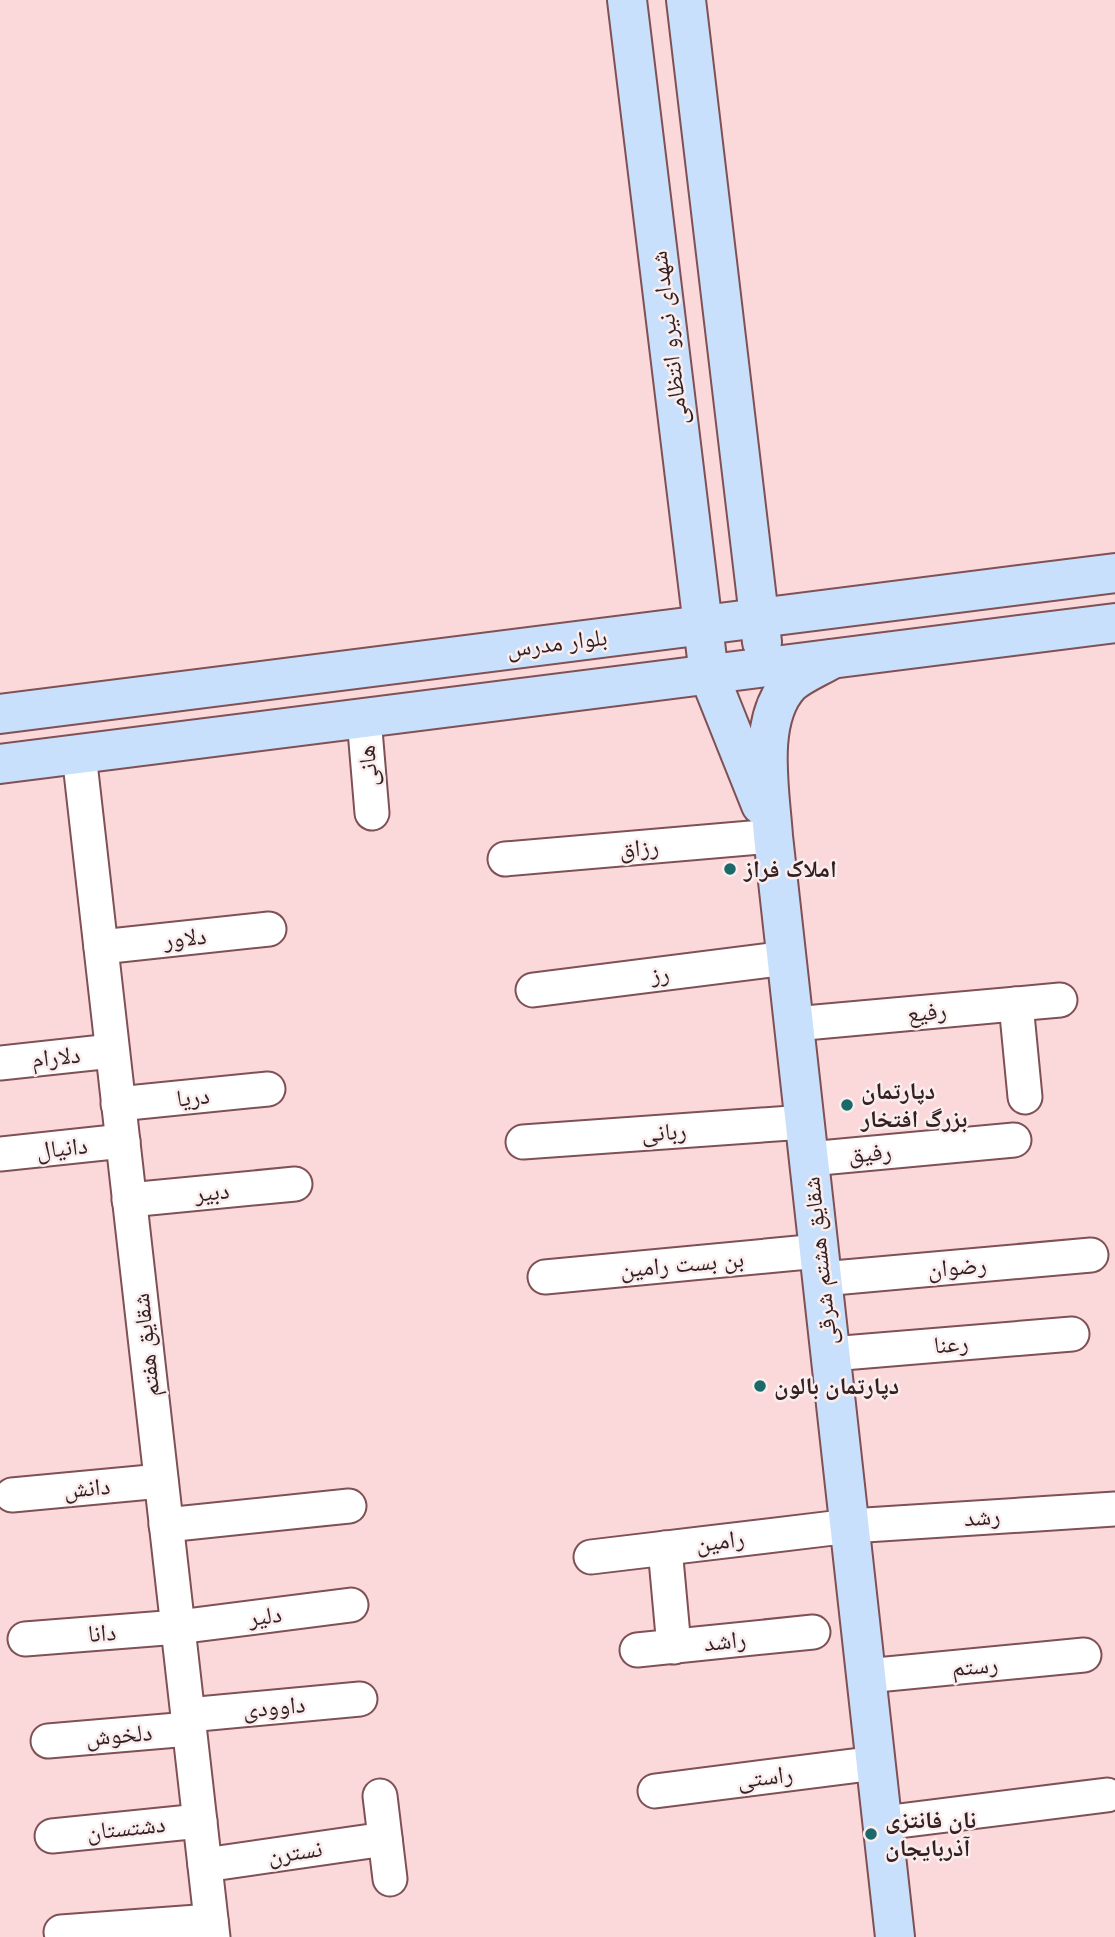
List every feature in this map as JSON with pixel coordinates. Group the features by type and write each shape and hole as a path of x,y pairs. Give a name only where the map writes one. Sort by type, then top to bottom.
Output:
{"street":[{"name":"شهدای نیرو انتظامی","path":"627,0 709,675"},
{"path":"686,0 765,669"},
{"name":"بلوار مدرس","path":"0,714 1115,573"},
{"name":"بلوار مدرس","path":"0,764 1115,623"},
{"name":"شقایق هشتم شرقی","path":"832,659 792,683 778,702 771,726 768,761 773,836 895,1937"},
{"name":"شقایق هشتم شرقی","path":"709,675 773,836"},
{"name":"هانی","path":"364,718 372,813"},
{"name":"شقایق هفتم","path":"79,754 212,1929"},
{"name":"رزاق","path":"505,859 773,836"},
{"name":"دلاور","path":"101,947 269,929"},
{"name":"رز","path":"533,990 787,958"},
{"name":"رفیع","path":"794,1024 1060,1000"},
{"path":"1016,1004 1025,1097"},
{"name":"دلارام","path":"0,1063 112,1051"},
{"name":"دریا","path":"118,1104 268,1089"},
{"name":"رفیق","path":"807,1140 1014,1140"},
{"name":"ربانی","path":"523,1142 807,1140"},
{"name":"دانیال","path":"0,1154 123,1141"},
{"name":"دبیر","path":"129,1200 295,1184"},
{"name":"رضوان","path":"821,1265 1091,1255"},
{"name":"بن بست رامین","path":"545,1278 821,1265"},
{"name":"رعنا","path":"831,1354 1072,1334"},
{"name":"دانش","path":"12,1495 161,1481"},
{"path":"166,1524 349,1506"},
{"name":"رشد","path":"850,1526 1115,1509"},
{"name":"رامین","path":"591,1557 850,1526"},
{"path":"665,1548 674,1647"},
{"name":"دلیر","path":"178,1627 352,1605"},
{"name":"دانا","path":"25,1639 178,1627"},
{"name":"راشد","path":"637,1650 813,1632"},
{"name":"رستم","path":"866,1676 1084,1655"},
{"name":"داوودی","path":"189,1721 360,1699"},
{"name":"دلخوش","path":"48,1741 189,1721"},
{"name":"راستی","path":"655,1791 876,1763"},
{"path":"883,1823 1107,1795"},
{"path":"380,1796 390,1879"},
{"name":"دشتستان","path":"52,1836 200,1821"},
{"name":"نسترن","path":"205,1865 385,1839"},
{"path":"61,1932 212,1929"}],"place":[{"name":"املاک فراز","path":"730,869"},
{"name":"دپارتمان بزرگ افتخار","path":"847,1105"},
{"name":"دپارتمان بالون","path":"760,1386"},
{"name":"نان فانتزی آذربایجان","path":"871,1834"}]}
